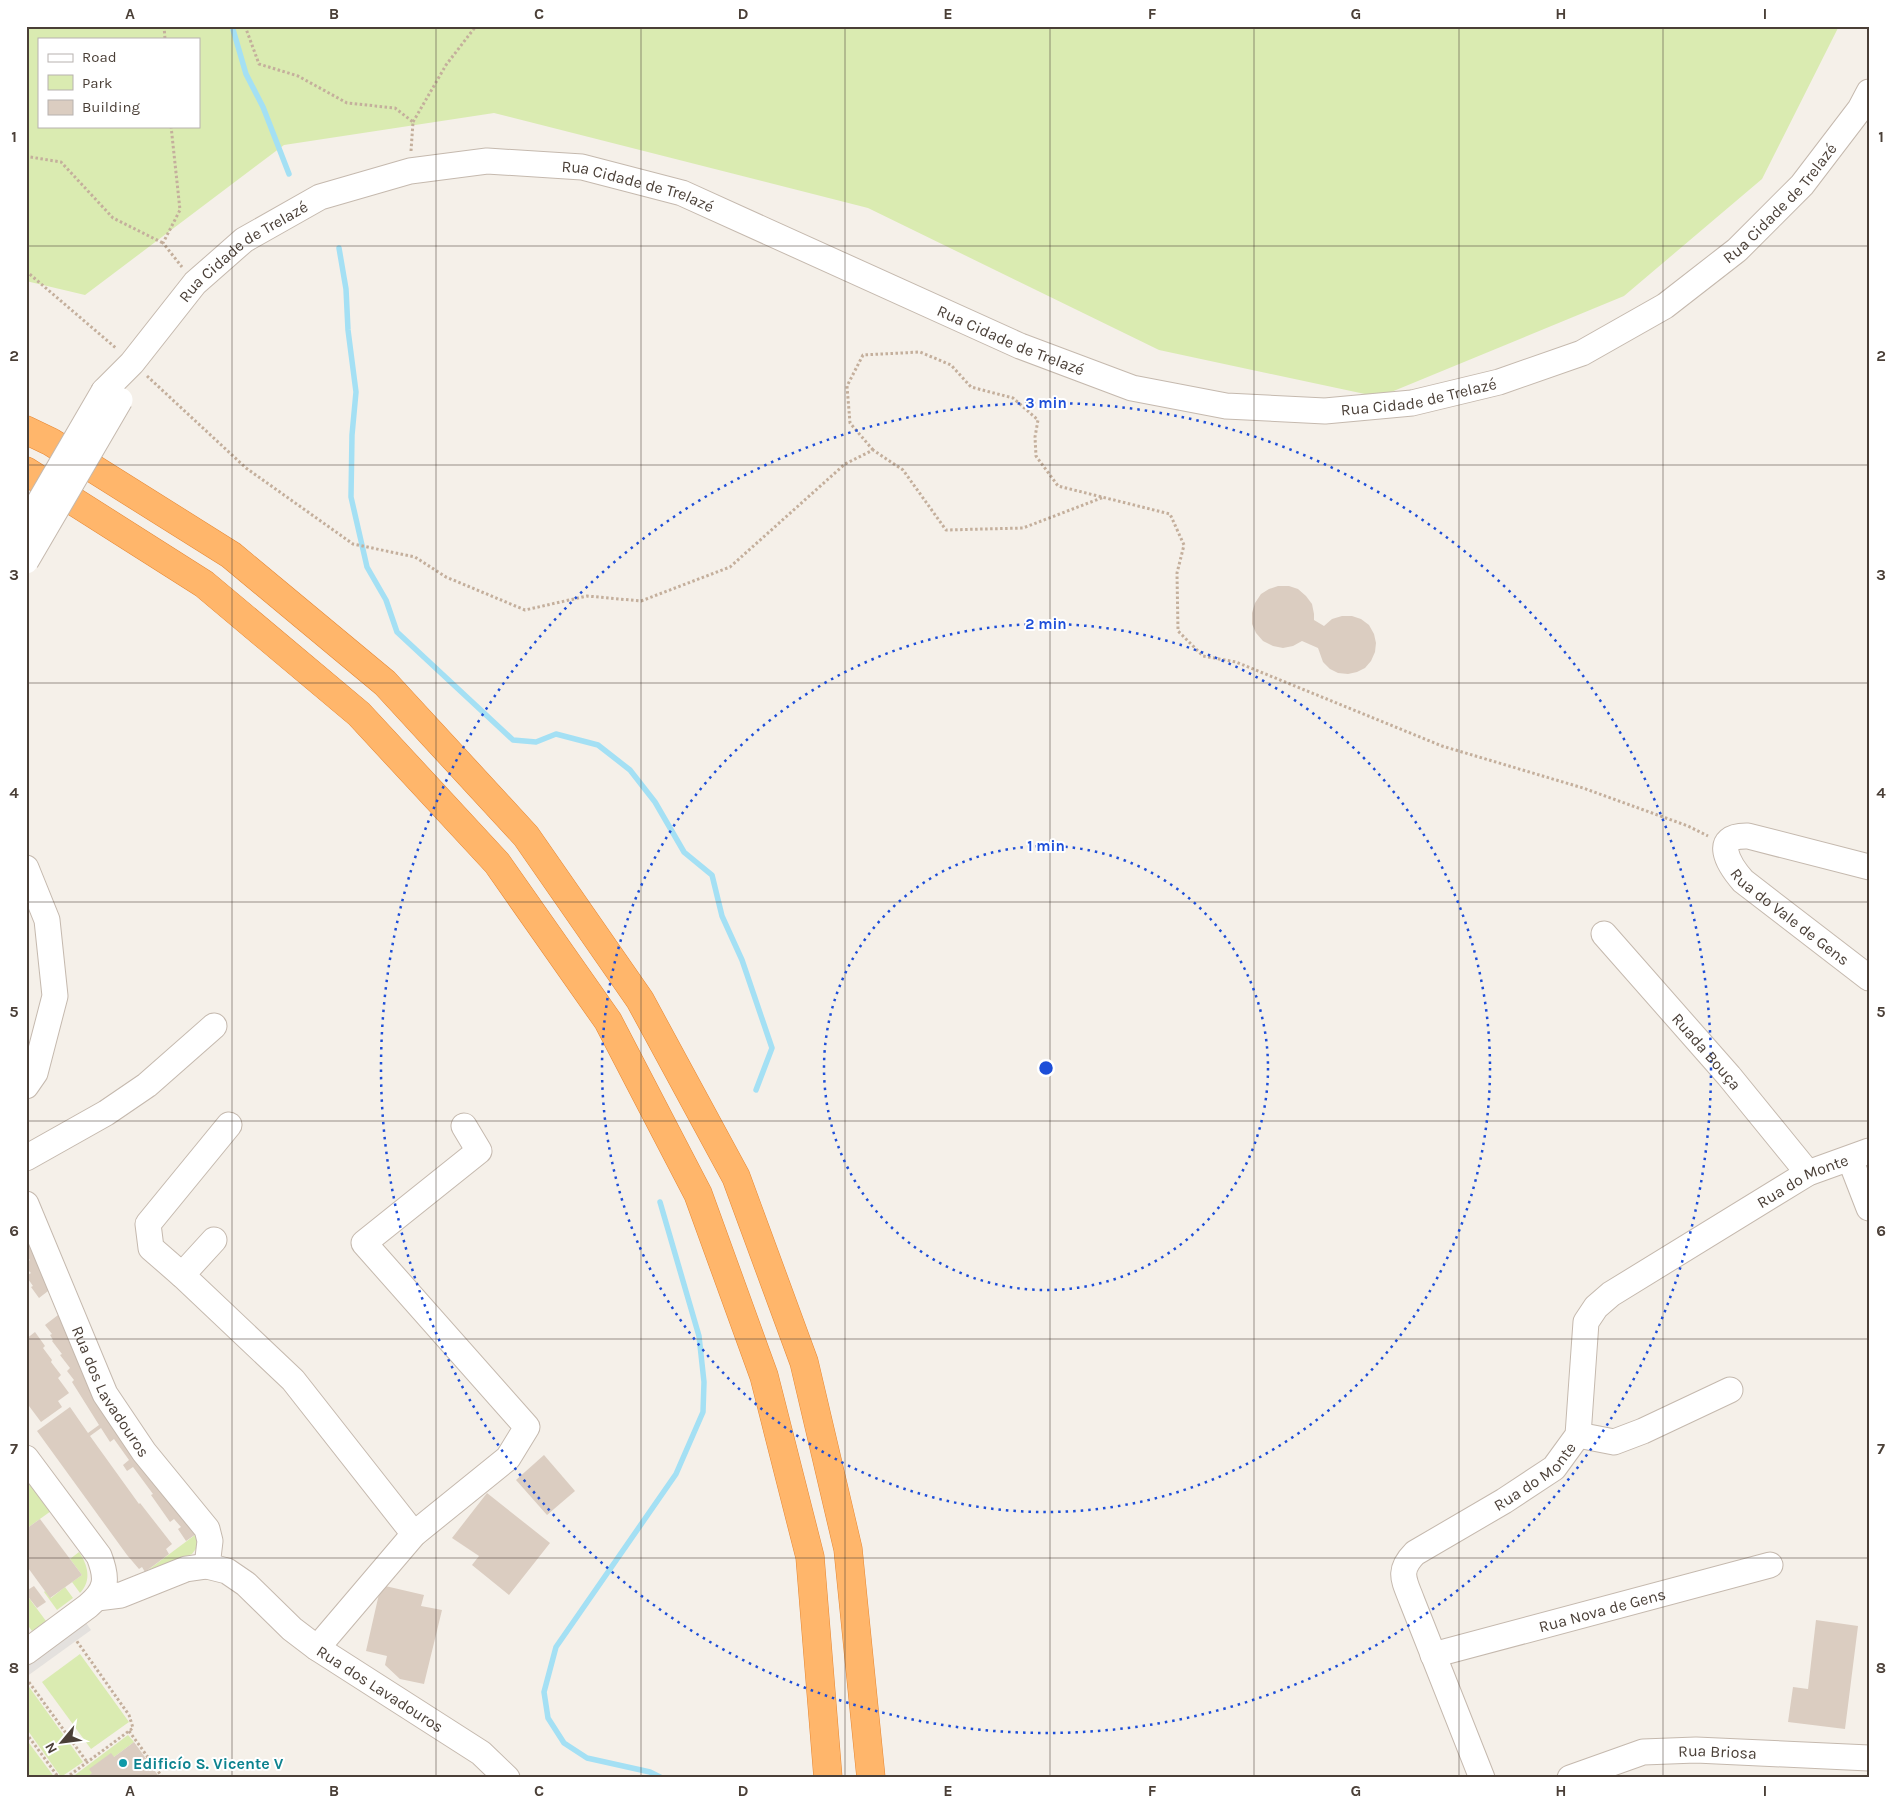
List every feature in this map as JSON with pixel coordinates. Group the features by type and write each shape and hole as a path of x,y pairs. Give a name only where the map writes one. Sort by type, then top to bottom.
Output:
{"highway":[{"path":"26,430 51,442 232,555 385,683 526,836 640,1000 736,1177 804,1362 848,1549 871,1776"},
{"path":"26,471 204,584 359,714 497,863 608,1021 698,1194 764,1376 810,1557 828,1777"}],"street":[{"name":"Rua Cidade de Trelazé","path":"26,525 132,362 195,283 244,240 320,197 410,171 487,160 582,167 682,193 1020,346 1132,388 1226,406 1325,411 1412,403 1499,382 1582,352 1664,306 1737,250 1802,185 1860,109 1869,92"},
{"name":"Rua Cidade de Trelazé","path":"26,561 112,395"},
{"path":"1726,846 1731,839 1739,836 1748,836 1869,867"},
{"name":"Rua do Vale de Gens","path":"1726,846 1726,856 1732,868 1743,881 1869,978"},
{"path":"26,868 47,920 55,996 35,1072 26,1086"},
{"name":"Ruada Bouça","path":"1604,934 1729,1076 1808,1173"},
{"path":"26,1158 72,1134 147,1085 214,1026"},
{"path":"229,1125 148,1224 151,1248 293,1380 414,1534"},
{"path":"317,1648 414,1534 508,1458 527,1427 364,1243 479,1152 464,1126"},
{"path":"1860,1155 1869,1208"},
{"name":"Rua do Monte","path":"1482,1778 1403,1576 1406,1562 1415,1553 1504,1501 1554,1468 1578,1435 1586,1322 1596,1307 1611,1294 1808,1173 1860,1155"},
{"name":"Rua dos Lavadouros","path":"26,1204 88,1356 106,1394 144,1452 207,1529 210,1541 207,1566"},
{"path":"182,1275 214,1240"},
{"path":"1578,1435 1614,1442 1730,1390"},
{"path":"26,1458 99,1556 105,1571 105,1585 98,1598 26,1652"},
{"name":"Rua Nova de Gens","path":"1433,1655 1770,1565"},
{"name":"Rua dos Lavadouros","path":"98,1598 121,1595 186,1569 207,1566 227,1571 246,1584 292,1629 317,1648 481,1753 507,1778"},
{"name":"Rua Briosa","path":"1570,1778 1643,1752 1696,1750 1869,1758"}],"path":[{"path":"245,26 259,64 298,76 348,103 395,108 413,122"},
{"path":"410,171 413,122 446,65 476,26"},
{"path":"163,243 180,210 171,128"},
{"path":"26,156 61,162 113,218 163,243 195,283"},
{"path":"26,271 132,362 246,468 354,544 415,557 446,577 525,610 587,596 641,601 730,566 845,464 874,450"},
{"path":"1104,497 1023,528 946,530 903,470 874,450 850,423 846,386 863,355 920,352 951,365 971,388 1013,398 1038,420 1035,437 1036,456 1058,486 1104,497 1170,514 1184,545 1177,573 1178,630 1203,656 1236,662 1442,746 1582,788 1688,826 1726,846"},
{"path":"64,1624 129,1715 133,1728 66,1778"},
{"path":"26,1678 87,1762"},
{"path":"129,1731 163,1778"},
{"path":"26,1732 58,1778"}],"green space":[{"path":"26,26 1839,26 1762,179 1624,296 1379,397 1159,350 868,208 494,113 284,145 85,295 26,281"},
{"path":"26,1478 51,1511 26,1529"},
{"path":"199,1532 198,1546 192,1554 148,1570"},
{"path":"79,1552 85,1562 87,1573 86,1583 80,1593 72,1582 82,1575 70,1559"},
{"path":"65,1587 73,1598 57,1610 44,1592 51,1598"},
{"path":"26,1594 46,1621 32,1631 26,1623"},
{"path":"80,1654 129,1722 91,1749 42,1682"},
{"path":"27,1684 83,1762 61,1777 26,1728"},
{"path":"128,1735 134,1742 86,1778 71,1778"},
{"path":"26,1739 55,1778 26,1778"}],"shaded area":[{"path":"79,1613 91,1630 26,1677 26,1652"}],"building":[{"path":"1278,586 1289,586 1298,589 1312,604 1314,620 1324,626 1332,619 1342,616 1352,616 1361,619 1369,625 1376,643 1375,652 1365,668 1348,674 1338,673 1330,669 1323,662 1318,648 1302,641 1293,646 1283,648 1263,641 1256,633 1252,624 1252,613 1255,603 1261,594"},
{"path":"26,1226 52,1288 39,1298 26,1276 31,1273 26,1268 26,1263 30,1260 26,1256"},
{"path":"62,1312 199,1532 186,1541 178,1529 181,1527 174,1519 170,1522 151,1495 153,1494 133,1467 127,1471 123,1465 129,1460 114,1439 110,1442 101,1428 90,1436 139,1504 172,1544 166,1549 169,1554 145,1572 142,1567 139,1569 127,1555 37,1431 70,1407 88,1433 99,1425 72,1382 74,1380 67,1371 70,1368 60,1355 62,1354 52,1341 50,1335 52,1334 45,1325"},
{"path":"35,1332 45,1346 43,1348 52,1360 51,1362 61,1375 58,1378 69,1393 58,1401 62,1407 41,1422 26,1402 29,1399 26,1395 26,1339"},
{"path":"544,1455 575,1491 547,1515 516,1480"},
{"path":"487,1493 550,1543 509,1595 472,1565 479,1556 452,1538"},
{"path":"40,1519 82,1575 50,1598 26,1565 26,1529"},
{"path":"381,1585 424,1595 421,1606 442,1610 424,1684 400,1679 385,1665 387,1656 366,1651"},
{"path":"34,1586 46,1602 37,1608 26,1594 26,1591"},
{"path":"1816,1620 1858,1626 1845,1729 1788,1722 1793,1687 1808,1689"},
{"name":"Edificío S. Vicente V","path":"134,1742 160,1778 86,1778 92,1773 89,1769 111,1753 114,1757"}],"waterway":[{"path":"232,26 246,74 263,107 289,174"},
{"path":"339,248 346,289 348,330 356,392 352,435 351,497 367,567 386,600 397,632 513,740 536,742 556,734 598,745 630,770 655,802 684,852 712,875 722,916 742,960 772,1048 756,1090"},
{"path":"660,1202 699,1336 704,1382 703,1412 676,1474 556,1647 544,1692 548,1718 564,1743 587,1758 650,1772 662,1778"}],"place":[{"name":"Edificío S. Vicente V","path":"123,1763"}]}
